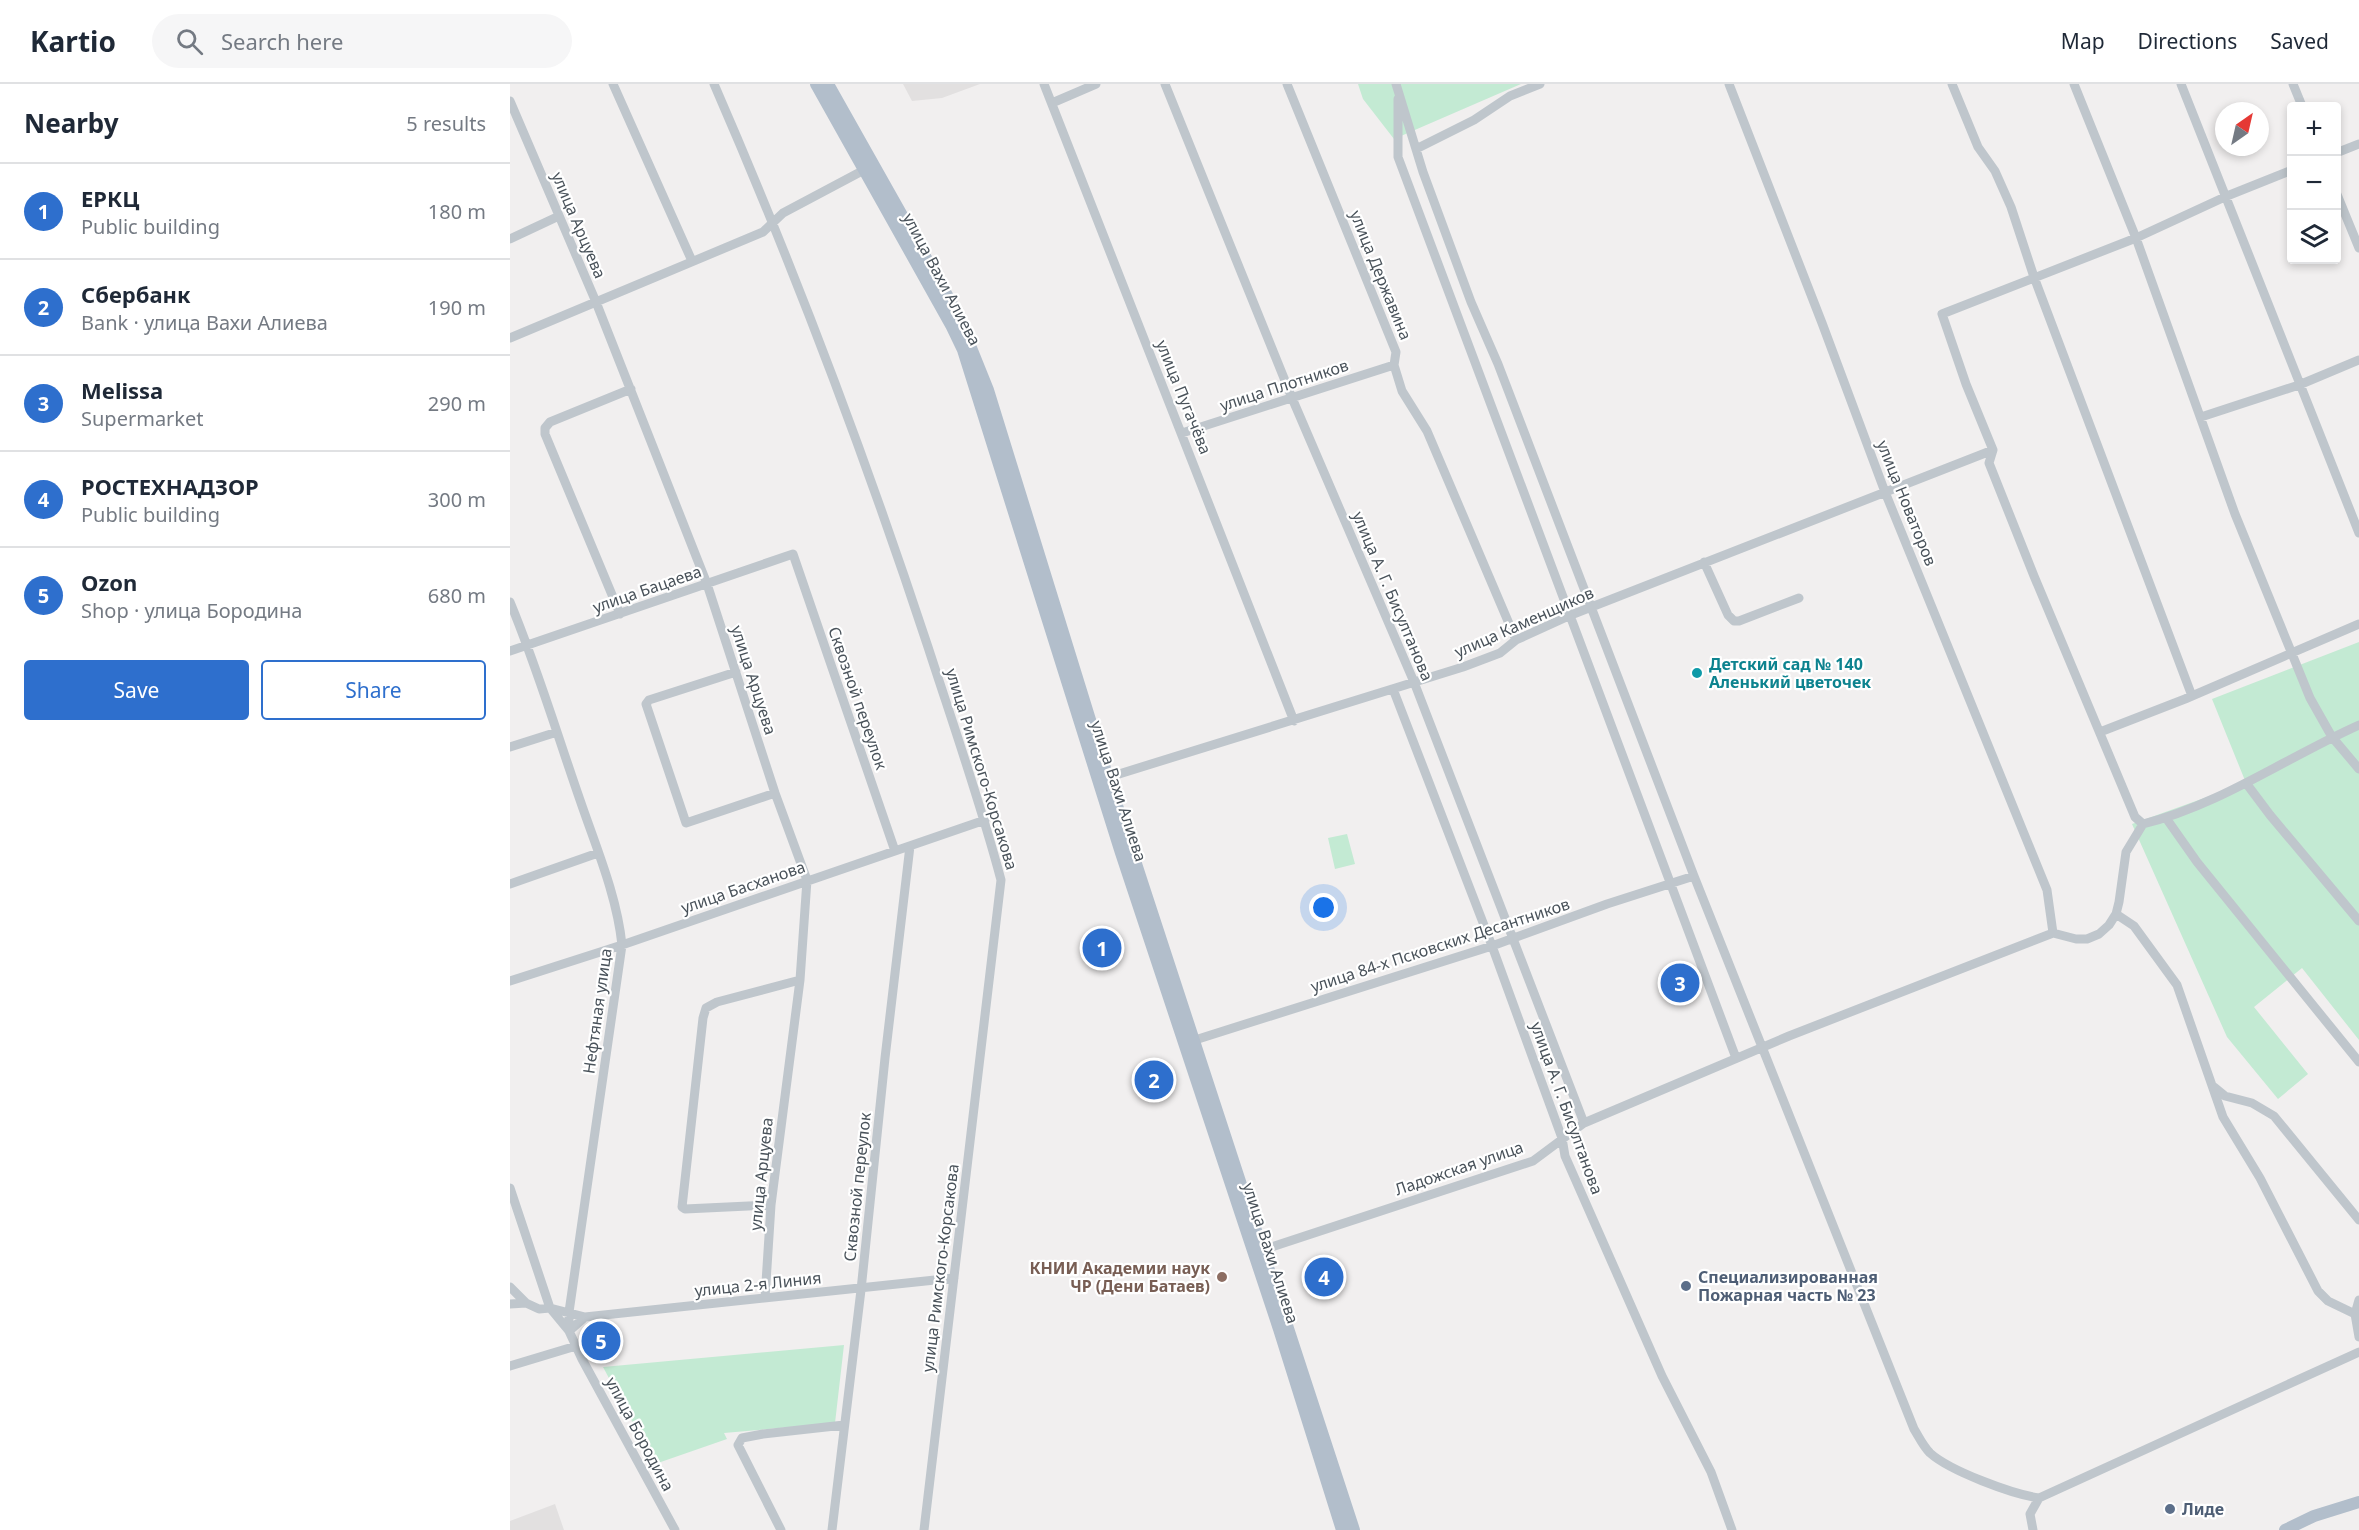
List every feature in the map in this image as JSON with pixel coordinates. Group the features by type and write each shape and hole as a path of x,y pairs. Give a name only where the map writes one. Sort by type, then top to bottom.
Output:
{"main road":[{"name":"улица Вахи Алиева","path":"816,84 963,350 1259,1251 1354,1530"},
{"name":"улица Вахи Алиева","path":"828,84 957,313 968,336 991,400 1103,780 1195,1040 1342,1530"},
{"path":"2285,1530 2314,1516 2359,1502"}],"street":[{"path":"613,84 692,261"},
{"name":"улица Римского-Корсакова","path":"714,84 773,222 888,526 985,820 1001,880 924,1530"},
{"name":"улица Пугачёва","path":"1044,84 1294,721"},
{"path":"1052,103 1096,84"},
{"name":"улица А. Г. Бисултанова","path":"1165,84 1292,398 1414,682 1584,1123"},
{"name":"улица Державина","path":"1287,84 1396,352 1394,365 1402,391 1427,431 1516,640"},
{"path":"1416,149 1474,120 1510,96 1540,84"},
{"name":"улица Новаторов","path":"1729,84 1820,315 1886,492 2047,890 2053,933"},
{"path":"1952,84 1978,147 1995,171 2010,207 2034,278 2192,696"},
{"path":"2074,84 2136,238 2235,514 2310,698 2332,737 2359,769"},
{"path":"2181,84 2359,533"},
{"path":"2293,84 2300,102"},
{"path":"1397,87 1416,149 1472,302 1592,607 1694,876 1914,1430 1921,1442 1929,1452 1953,1468 2026,1496 2039,1498 2359,1352"},
{"path":"1397,87 1398,157 1736,1058"},
{"name":"улица Арцуева","path":"510,102 596,302 707,584 775,793 807,880 800,980 771,1205 765,1298"},
{"path":"2341,151 2359,144"},
{"path":"510,338 763,232 783,213 864,170"},
{"path":"2143,824 2135,817 1989,463 1993,450 1966,384 1942,314 2136,238 2227,196 2287,172"},
{"path":"2341,202 2359,248"},
{"path":"510,239 559,216"},
{"path":"2201,417 2299,385 2359,360"},
{"name":"улица Плотников","path":"1182,433 1394,365"},
{"path":"620,614 545,434 545,428 550,422 631,389"},
{"name":"улица Каменщиков","path":"1103,780 1294,721 1500,653 1516,640 1570,615 1993,450"},
{"name":"улица Бацаева","path":"510,651 793,554"},
{"name":"Сквозной переулок","path":"793,554 895,851"},
{"path":"1704,562 1728,615 1734,621 1799,598"},
{"name":"Нефтяная улица","path":"510,602 527,645 598,853 620,921 622,945 569,1312 569,1331"},
{"path":"2100,732 2192,696 2359,624"},
{"path":"736,672 649,700 646,704 687,823 775,793"},
{"name":"улица А. Г. Бисултанова","path":"1393,689 1492,946 1562,1138 1565,1156 1662,1376 1712,1472 1732,1530"},
{"path":"2053,933 2086,939 2098,934 2109,925 2116,914 2126,852 2143,824 2166,818 2221,796 2359,725"},
{"path":"510,747 556,732"},
{"path":"2246,783 2270,816 2359,921"},
{"path":"2166,818 2197,862 2359,1062"},
{"name":"улица Басханова","path":"510,981 622,945 985,820"},
{"name":"Сквозной переулок","path":"832,1530 910,846"},
{"path":"510,884 598,853"},
{"name":"улица 84-х Псковских Десантников","path":"1195,1040 1492,946 1607,904 1694,876"},
{"path":"2116,914 2134,926 2177,985 2223,1117 2259,1178 2318,1291 2328,1301 2355,1314"},
{"name":"Ладожская улица","path":"1259,1251 1533,1161 1584,1123 1763,1047 2053,933"},
{"path":"771,1205 686,1209 682,1207 703,1018 706,1008 717,1002 800,980"},
{"path":"2214,1087 2225,1096 2252,1103 2274,1116 2359,1220"},
{"name":"улица Бородина","path":"510,1188 550,1308 569,1331 675,1530"},
{"name":"улица 2-я Линия","path":"585,1317 861,1290 954,1278"},
{"path":"510,1287 526,1303 539,1309 550,1308 585,1317"},
{"path":"2359,1300 2355,1314 2359,1337"},
{"path":"510,1304 526,1303"},
{"path":"569,1331 585,1317"},
{"path":"510,1366 576,1346"},
{"path":"781,1530 738,1444 742,1438 764,1434 844,1425"},
{"path":"2034,1530 2030,1514 2039,1498"}],"shaded area":[{"path":"903,84 980,84 942,98 912,101"},
{"path":"555,1504 564,1530 510,1530 510,1521"}],"green space":[{"path":"1358,84 1521,84 1394,139 1363,99"},
{"path":"2359,642 2359,1040 2302,968 2254,1007 2308,1074 2278,1099 2227,1037 2132,824 2246,783 2212,699"},
{"path":"1347,834 1355,864 1335,869 1328,838"},
{"path":"844,1345 835,1423 724,1433 727,1439 655,1464 603,1367"}],"place":[{"name":"Детский сад № 140 Аленький цветочек","path":"1697,673"},
{"name":"ЕРКЦ","path":"1102,948"},
{"name":"Melissa","path":"1680,983"},
{"name":"Сбербанк","path":"1154,1080"},
{"name":"КНИИ Академии наук ЧР (Дени Батаев)","path":"1222,1277"},
{"name":"РОСТЕХНАДЗОР","path":"1324,1277"},
{"name":"Специализированная Пожарная часть № 23","path":"1686,1286"},
{"name":"Ozon","path":"601,1341"},
{"name":"Лиде","path":"2170,1509"}]}
